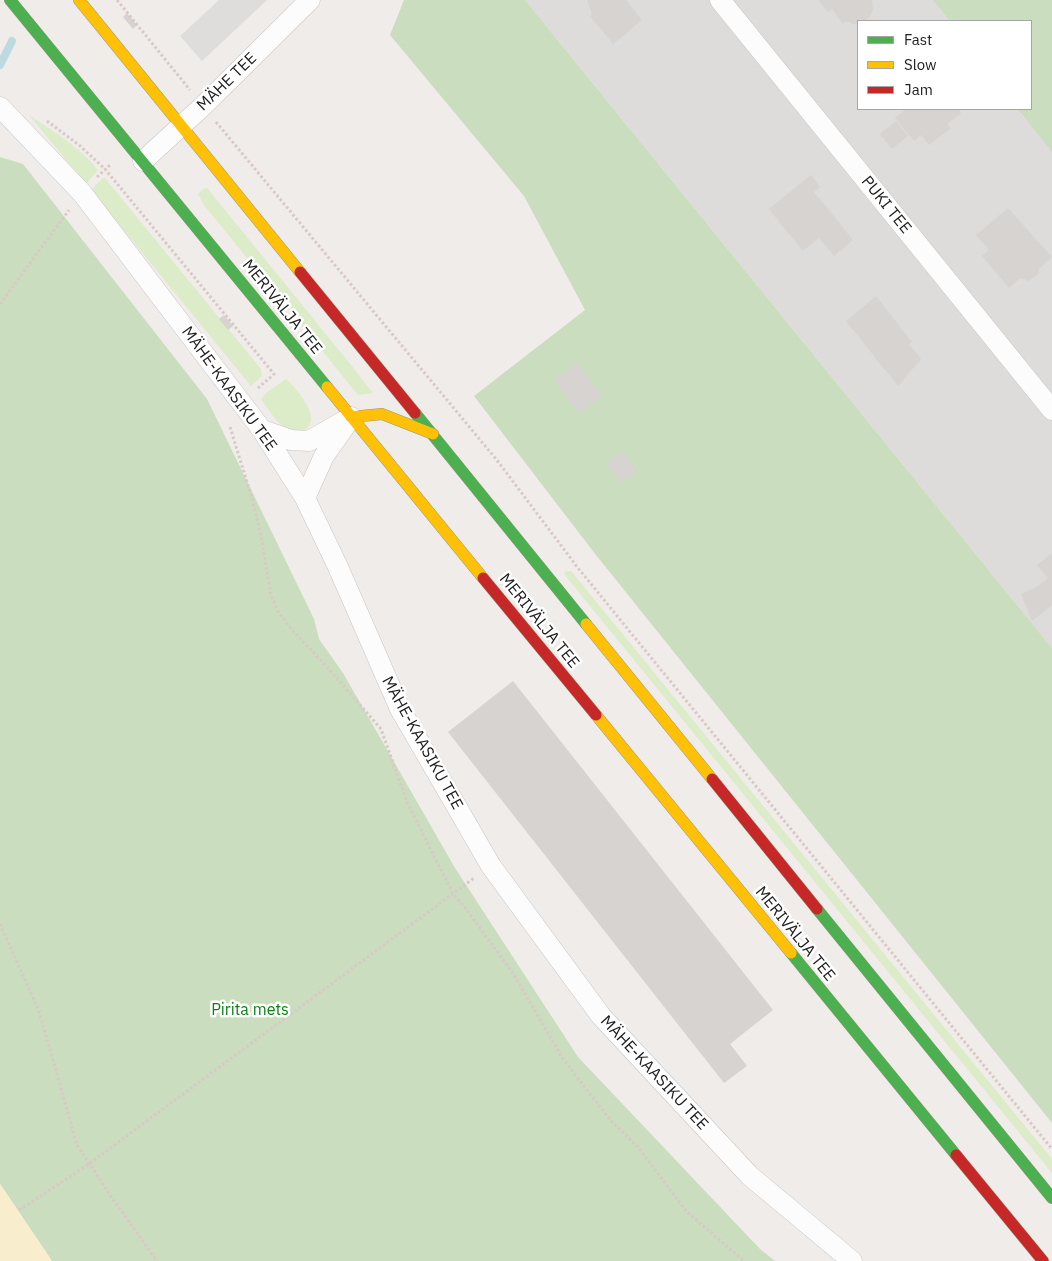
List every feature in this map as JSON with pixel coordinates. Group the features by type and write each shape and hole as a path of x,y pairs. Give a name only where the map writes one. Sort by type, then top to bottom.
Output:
{"main road":[{"name":"MERIVÄLJA TEE","path":"10,0 1043,1261"},
{"name":"MERIVÄLJA TEE","path":"79,0 1052,1198"},
{"path":"351,418 382,414 434,435"}],"street":[{"name":"MÄHE TEE","path":"143,162 203,106 310,0"},
{"name":"PUKI TEE","path":"720,0 1052,410"},
{"name":"MÄHE-KAASIKU TEE","path":"0,107 82,193 242,402 306,498 400,709 491,866 602,1016 750,1176 852,1261"},
{"path":"262,430 292,440 309,441 351,418"},
{"path":"306,498 324,456 351,418"}],"path":[{"path":"118,0 203,106 496,459 578,568 1052,1149"},
{"path":"42,117 79,145 105,169 274,374 230,415 229,423 261,534 271,596 279,613 292,631 327,667 380,729 407,802 453,894 467,910 514,975 563,1058 611,1121 638,1146 688,1212 744,1261"},
{"path":"105,169 111,164"},
{"path":"0,304 82,193"},
{"path":"19,1210 89,1164 491,866"},
{"path":"0,924 40,1011 77,1145 157,1261"}],"shaded area":[{"path":"219,0 267,0 202,61 180,36"},
{"path":"525,0 1052,0 1052,648"}],"green space":[{"path":"404,0 525,0 1052,648 1052,1123 596,555 474,396 585,310 524,196 390,35"},
{"path":"933,0 1052,0 1052,152 1019,110 1032,110 1032,20 949,20"},
{"path":"29,115 75,147 98,170 86,184"},
{"name":"Pirita mets","path":"0,157 23,164 207,399 314,619 319,639 343,673 455,868 578,1057 760,1249 775,1261 52,1261 0,1184"},
{"path":"104,177 261,369 262,376 251,386 91,190"},
{"path":"207,188 373,393 358,395 204,205 198,194"},
{"path":"286,379 296,389 309,410 310,424 302,431 292,431 283,427 261,399 266,393"},
{"path":"566,571 571,571 1052,1159 1052,1173 564,574"}],"sand":[{"path":"0,1184 52,1261 0,1261"}],"building":[{"path":"587,0 626,0 642,20 613,44 590,16 592,14"},
{"path":"818,0 873,0 871,15 866,20 857,20 857,24 846,21 843,24 832,9 828,12"},
{"path":"127,13 137,25 133,29 123,17"},
{"path":"905,110 959,110 961,113 947,124 951,128 929,145 921,135 914,141 895,118"},
{"path":"896,121 908,136 892,149 880,134"},
{"path":"811,175 820,187 814,192 853,240 834,256 819,238 803,251 769,209"},
{"path":"1008,208 1052,257 1039,269 1039,273 1029,281 1020,278 1009,288 982,256 989,250 976,235"},
{"path":"876,296 912,342 909,344 921,359 898,386 846,321"},
{"path":"224,315 233,326 228,330 219,319"},
{"path":"576,363 602,396 579,413 554,380"},
{"path":"622,451 637,471 621,483 606,463"},
{"path":"1052,553 1052,605 1032,621 1021,594 1037,587 1048,578 1037,565"},
{"path":"513,681 773,1010 730,1044 747,1066 724,1083 448,732"}],"waterway":[{"path":"0,65 12,41"}],"traffic: fast":[{"path":"10,0 327,387"},
{"path":"415,413 586,624"},
{"path":"817,909 1052,1198"},
{"path":"791,953 956,1155"}],"traffic: slow":[{"path":"79,0 300,272"},
{"path":"327,387 483,578"},
{"path":"351,417 382,414 433,434"},
{"path":"586,624 712,779"},
{"path":"596,715 791,953"}],"traffic: jam":[{"path":"300,272 415,413"},
{"path":"483,578 596,715"},
{"path":"712,779 817,909"},
{"path":"956,1155 1043,1261"}]}
